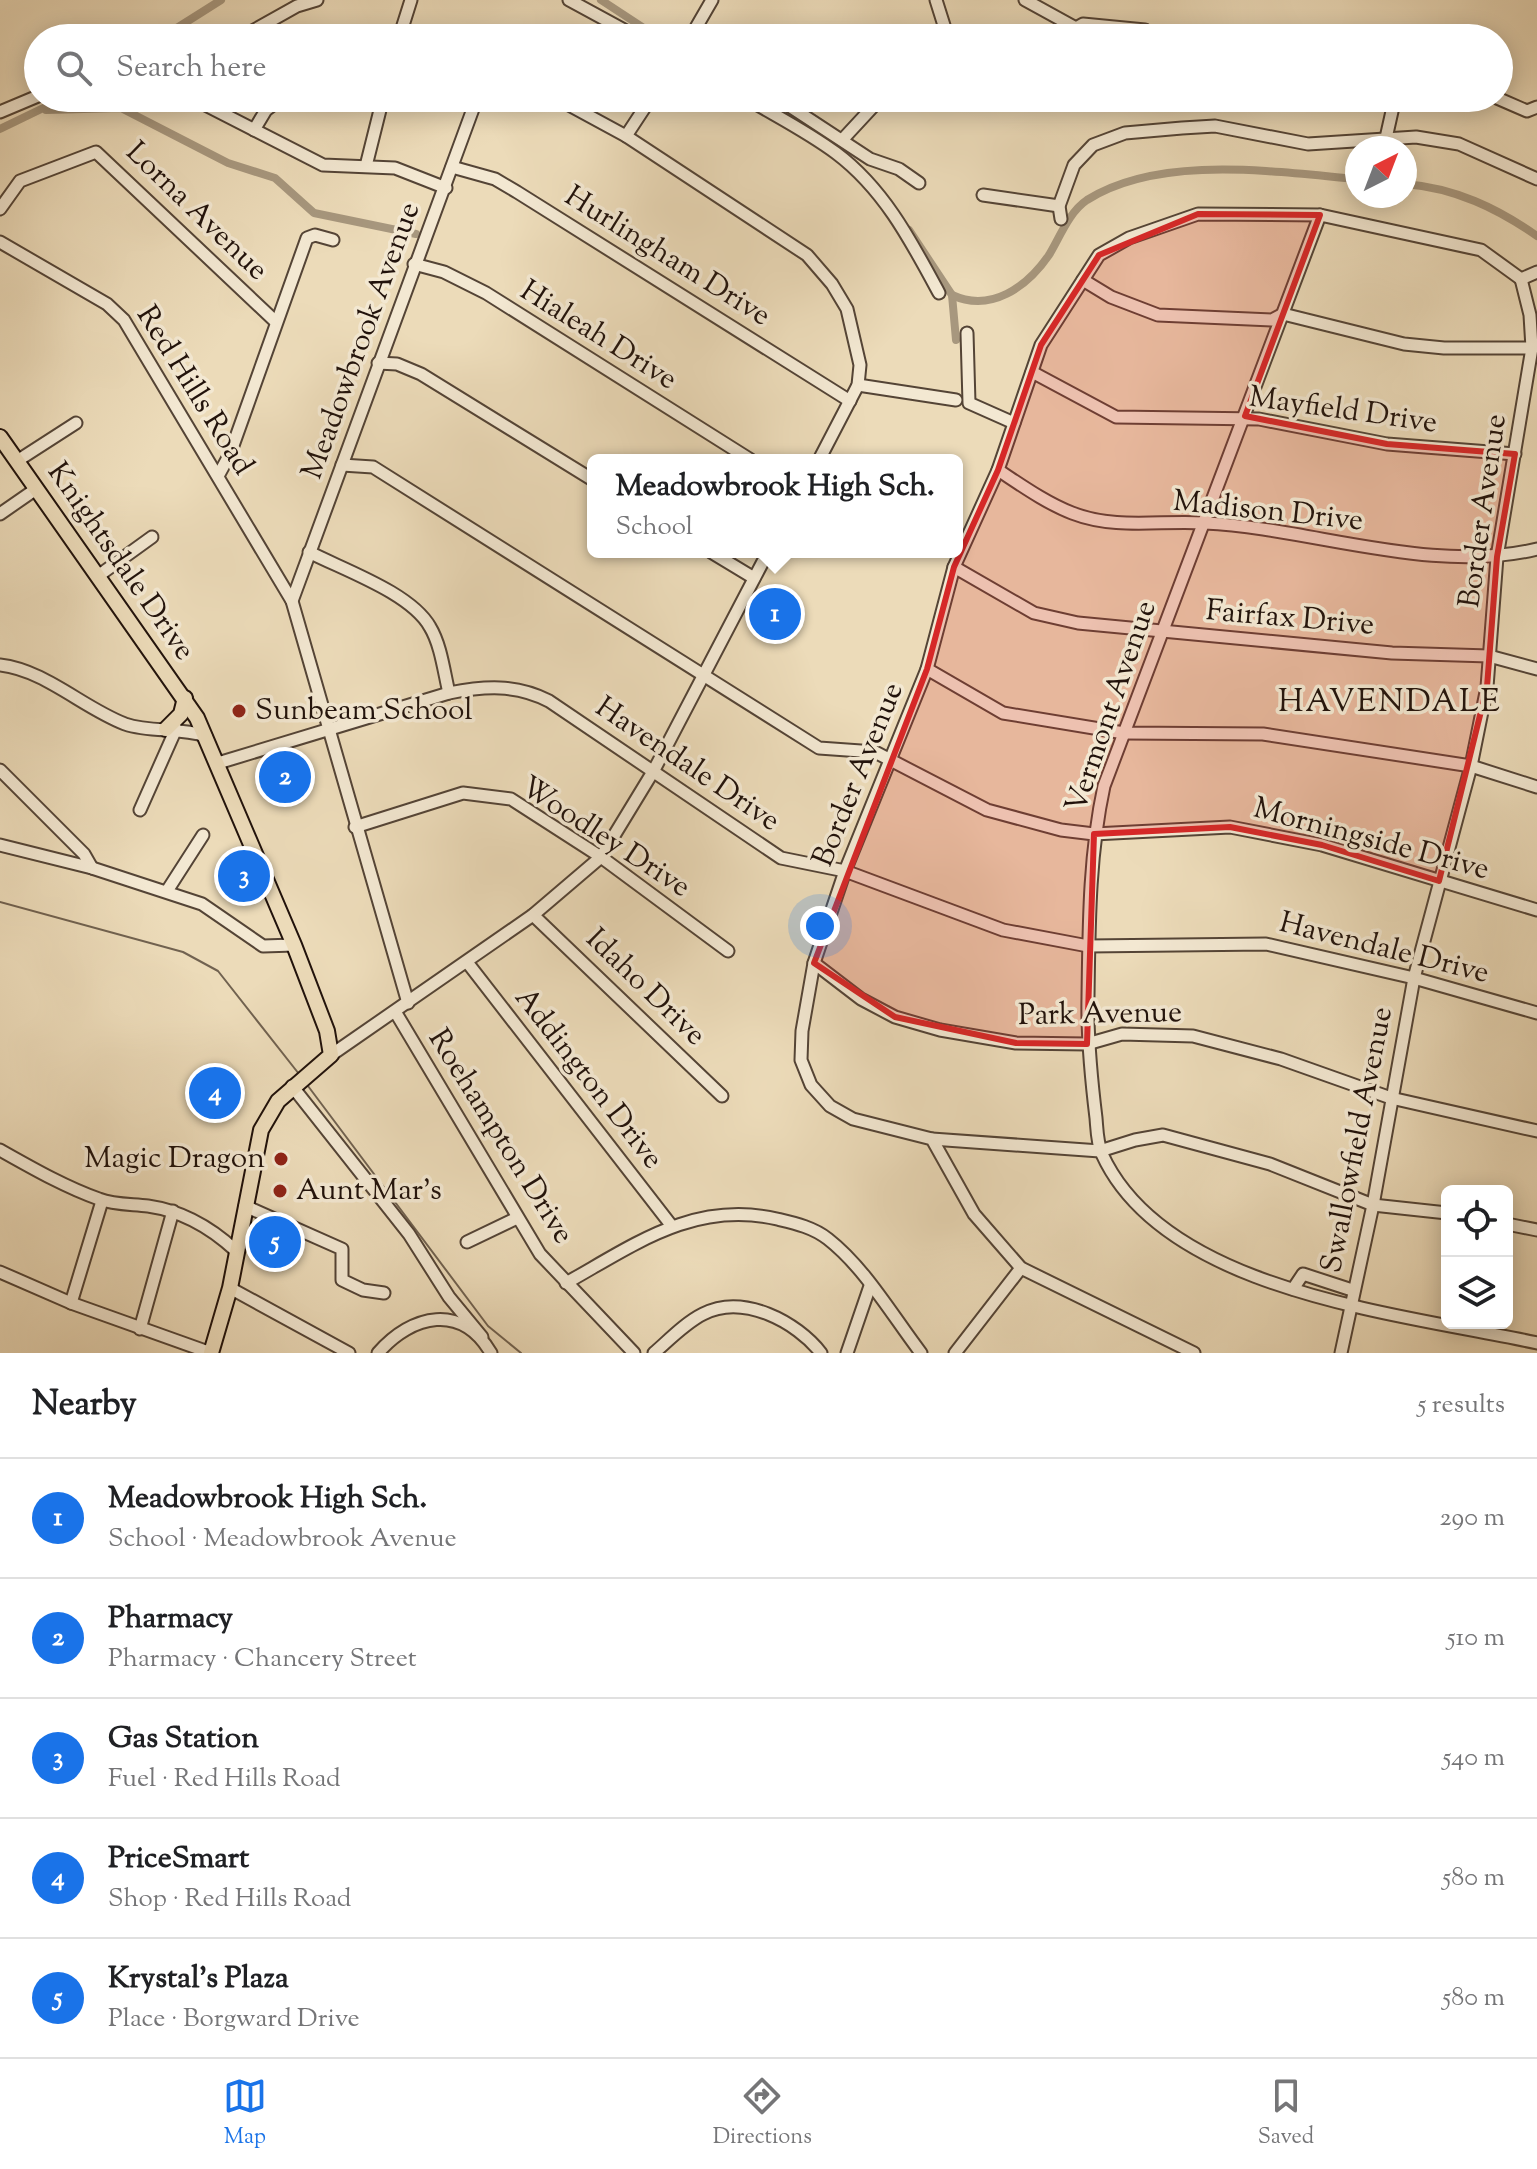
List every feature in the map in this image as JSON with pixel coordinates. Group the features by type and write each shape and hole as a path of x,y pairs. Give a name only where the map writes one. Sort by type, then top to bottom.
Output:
{"main road":[{"name":"Knightsdale Drive","path":"0,437 185,698 206,736"},
{"path":"171,729 181,714 185,698"},
{"path":"206,736 294,945 327,1031 331,1055 278,1101 261,1130 235,1250 230,1288 211,1353"}],"street":[{"path":"265,24 297,6 317,0"},
{"path":"403,24 411,0"},
{"path":"569,0 613,24"},
{"path":"698,24 712,0"},
{"path":"936,0 944,24"},
{"path":"1025,0 1061,24"},
{"path":"0,112 24,102"},
{"path":"1513,105 1527,111 1537,107"},
{"path":"219,112 323,165 395,168 446,188"},
{"path":"254,130 265,112"},
{"path":"366,166 380,112"},
{"name":"Meadowbrook Avenue","path":"292,601 472,112"},
{"path":"582,112 626,136 807,255 847,309 860,365 858,385 822,454"},
{"path":"626,136 642,112"},
{"path":"769,112 837,154 873,187 906,232 939,293"},
{"path":"800,112 870,159 899,169 919,183"},
{"path":"843,139 868,112"},
{"path":"1386,136 1392,112"},
{"path":"1061,219 1059,206 1082,154 1107,138 1125,133 1215,126 1308,144 1345,141"},
{"path":"1417,137 1459,144 1537,179"},
{"name":"Lorna Avenue","path":"0,209 20,181 96,152 276,322"},
{"name":"Hurlingham Drive","path":"452,167 495,179 850,401"},
{"path":"983,195 1059,206"},
{"name":"Border Avenue","path":"963,547 998,470 1041,345 1099,255 1113,246 1198,214 1320,215"},
{"path":"1320,215 1481,250 1521,279 1537,272"},
{"name":"Vermont Avenue","path":"1320,215 1104,786 1094,834 1088,946 1087,1044 1100,1151 1131,1199 1151,1221 1228,1263 1293,1289 1348,1306 1537,1343"},
{"path":"218,476 230,454 309,236 333,240"},
{"name":"Red Hills Road","path":"0,242 107,304 124,320 292,601 408,1003"},
{"name":"Hialeah Drive","path":"414,264 444,272 486,293 741,454"},
{"name":"Border Avenue","path":"1489,656 1497,557 1532,348 1530,315 1521,279"},
{"path":"1083,280 1111,297 1158,315 1272,320 1283,314 1404,344 1444,348 1532,348"},
{"path":"967,333 969,403 1014,423"},
{"path":"378,363 397,364 421,374 587,476"},
{"name":"Mayfield Drive","path":"1032,372 1116,417 1259,419 1387,444 1515,454"},
{"path":"858,385 956,400"},
{"path":"17,461 76,423"},
{"name":"Morningside Drive","path":"342,465 373,467 703,672 819,748 875,752 987,810 1061,830 1094,834 1230,827 1322,845 1537,910"},
{"name":"Madison Drive","path":"998,470 1072,513 1135,525 1204,523 1413,551 1497,557 1537,549"},
{"path":"0,514 36,489"},
{"path":"98,576 152,537"},
{"path":"309,552 382,588 422,616 431,627 449,693"},
{"path":"721,558 754,578"},
{"path":"331,1055 396,1013 533,915 601,857 654,770 765,558"},
{"name":"Border Avenue","path":"958,558 927,669 845,871 814,963 802,1031 801,1060 811,1085 830,1106 853,1119 932,1139 1100,1151"},
{"name":"Fairfax Drive","path":"954,567 1034,613 1078,623 1392,653 1489,656 1537,669"},
{"name":"Swallowfield Avenue","path":"1341,1353 1348,1306 1373,1205 1414,978 1471,766 1489,656"},
{"path":"0,665 28,673 129,725 206,736"},
{"path":"927,669 1003,713 1124,733 1263,734 1471,766 1537,787"},
{"name":"Havendale Drive","path":"218,763 449,693 486,686 537,695 654,770 781,858 845,871 1003,930 1088,946 1266,944 1414,978 1537,1013"},
{"path":"140,810 171,729"},
{"path":"0,770 84,854 92,868"},
{"name":"Woodley Drive","path":"355,827 463,793 511,799 601,857 728,951"},
{"path":"167,891 203,835"},
{"path":"0,845 167,891 220,914 263,946 294,945"},
{"name":"Idaho Drive","path":"533,915 722,1096"},
{"name":"Addington Drive","path":"467,962 671,1225"},
{"name":"Park Avenue","path":"814,963 861,999 895,1017 1016,1043 1087,1044 1122,1034 1193,1036 1281,1059 1391,1098 1537,1131"},
{"name":"Roehampton Drive","path":"396,1013 540,1254 634,1353"},
{"path":"293,1086 409,1234 449,1297 491,1353"},
{"path":"1100,1151 1152,1136 1198,1142 1270,1164 1373,1205 1441,1212"},
{"path":"932,1139 974,1214 1021,1268 1194,1353"},
{"path":"0,1150 46,1176 102,1201 173,1211 213,1230 235,1250"},
{"path":"71,1303 102,1201"},
{"path":"245,1206 344,1251 339,1273 342,1280 363,1290 384,1293"},
{"path":"140,1329 173,1211"},
{"path":"566,1283 671,1225 721,1214 762,1216 801,1225 826,1237 870,1286 921,1353"},
{"path":"467,1242 517,1218"},
{"path":"1513,1225 1537,1230"},
{"path":"955,1353 1021,1268"},
{"path":"0,1272 71,1303 211,1353"},
{"path":"1293,1289 1303,1274 1352,1290"},
{"path":"847,1353 870,1286"},
{"path":"230,1288 349,1353"},
{"path":"654,1353 692,1320 723,1308 769,1315 789,1323 821,1353"},
{"path":"378,1353 405,1327 439,1319 457,1319 482,1337"}],"highlighted area":[{"path":"1198,214 1320,215 1245,416 1387,444 1515,454 1497,557 1487,687 1439,881 1322,845 1230,827 1094,834 1087,1044 1016,1043 895,1017 814,963 927,669 954,567 998,470 1041,345 1099,255"}],"waterway":[{"path":"183,24 221,0"},
{"path":"601,0 638,24"},
{"path":"0,129 35,112"},
{"path":"129,112 228,163 275,178 314,213 416,234"},
{"path":"952,295 981,301 1007,294 1040,267 1081,205 1116,186 1148,176 1183,171 1255,170 1345,178"},
{"path":"1417,185 1475,201 1537,236"},
{"path":"909,230 952,295 956,340"},
{"path":"0,902 183,952 218,971 299,1074"},
{"path":"308,1086 488,1326 521,1353"}],"place":[{"name":"Meadowbrook High Sch.","path":"775,614"},
{"name":"Sunbeam School","path":"239,711"},
{"name":"Pharmacy","path":"285,777"},
{"name":"Gas Station","path":"244,876"},
{"name":"PriceSmart","path":"215,1093"},
{"name":"Magic Dragon","path":"281,1159"},
{"name":"Aunt Mar's","path":"280,1191"},
{"name":"Krystal's Plaza","path":"275,1242"}],"district":[{"name":"HAVENDALE","path":"1390,703"}]}
